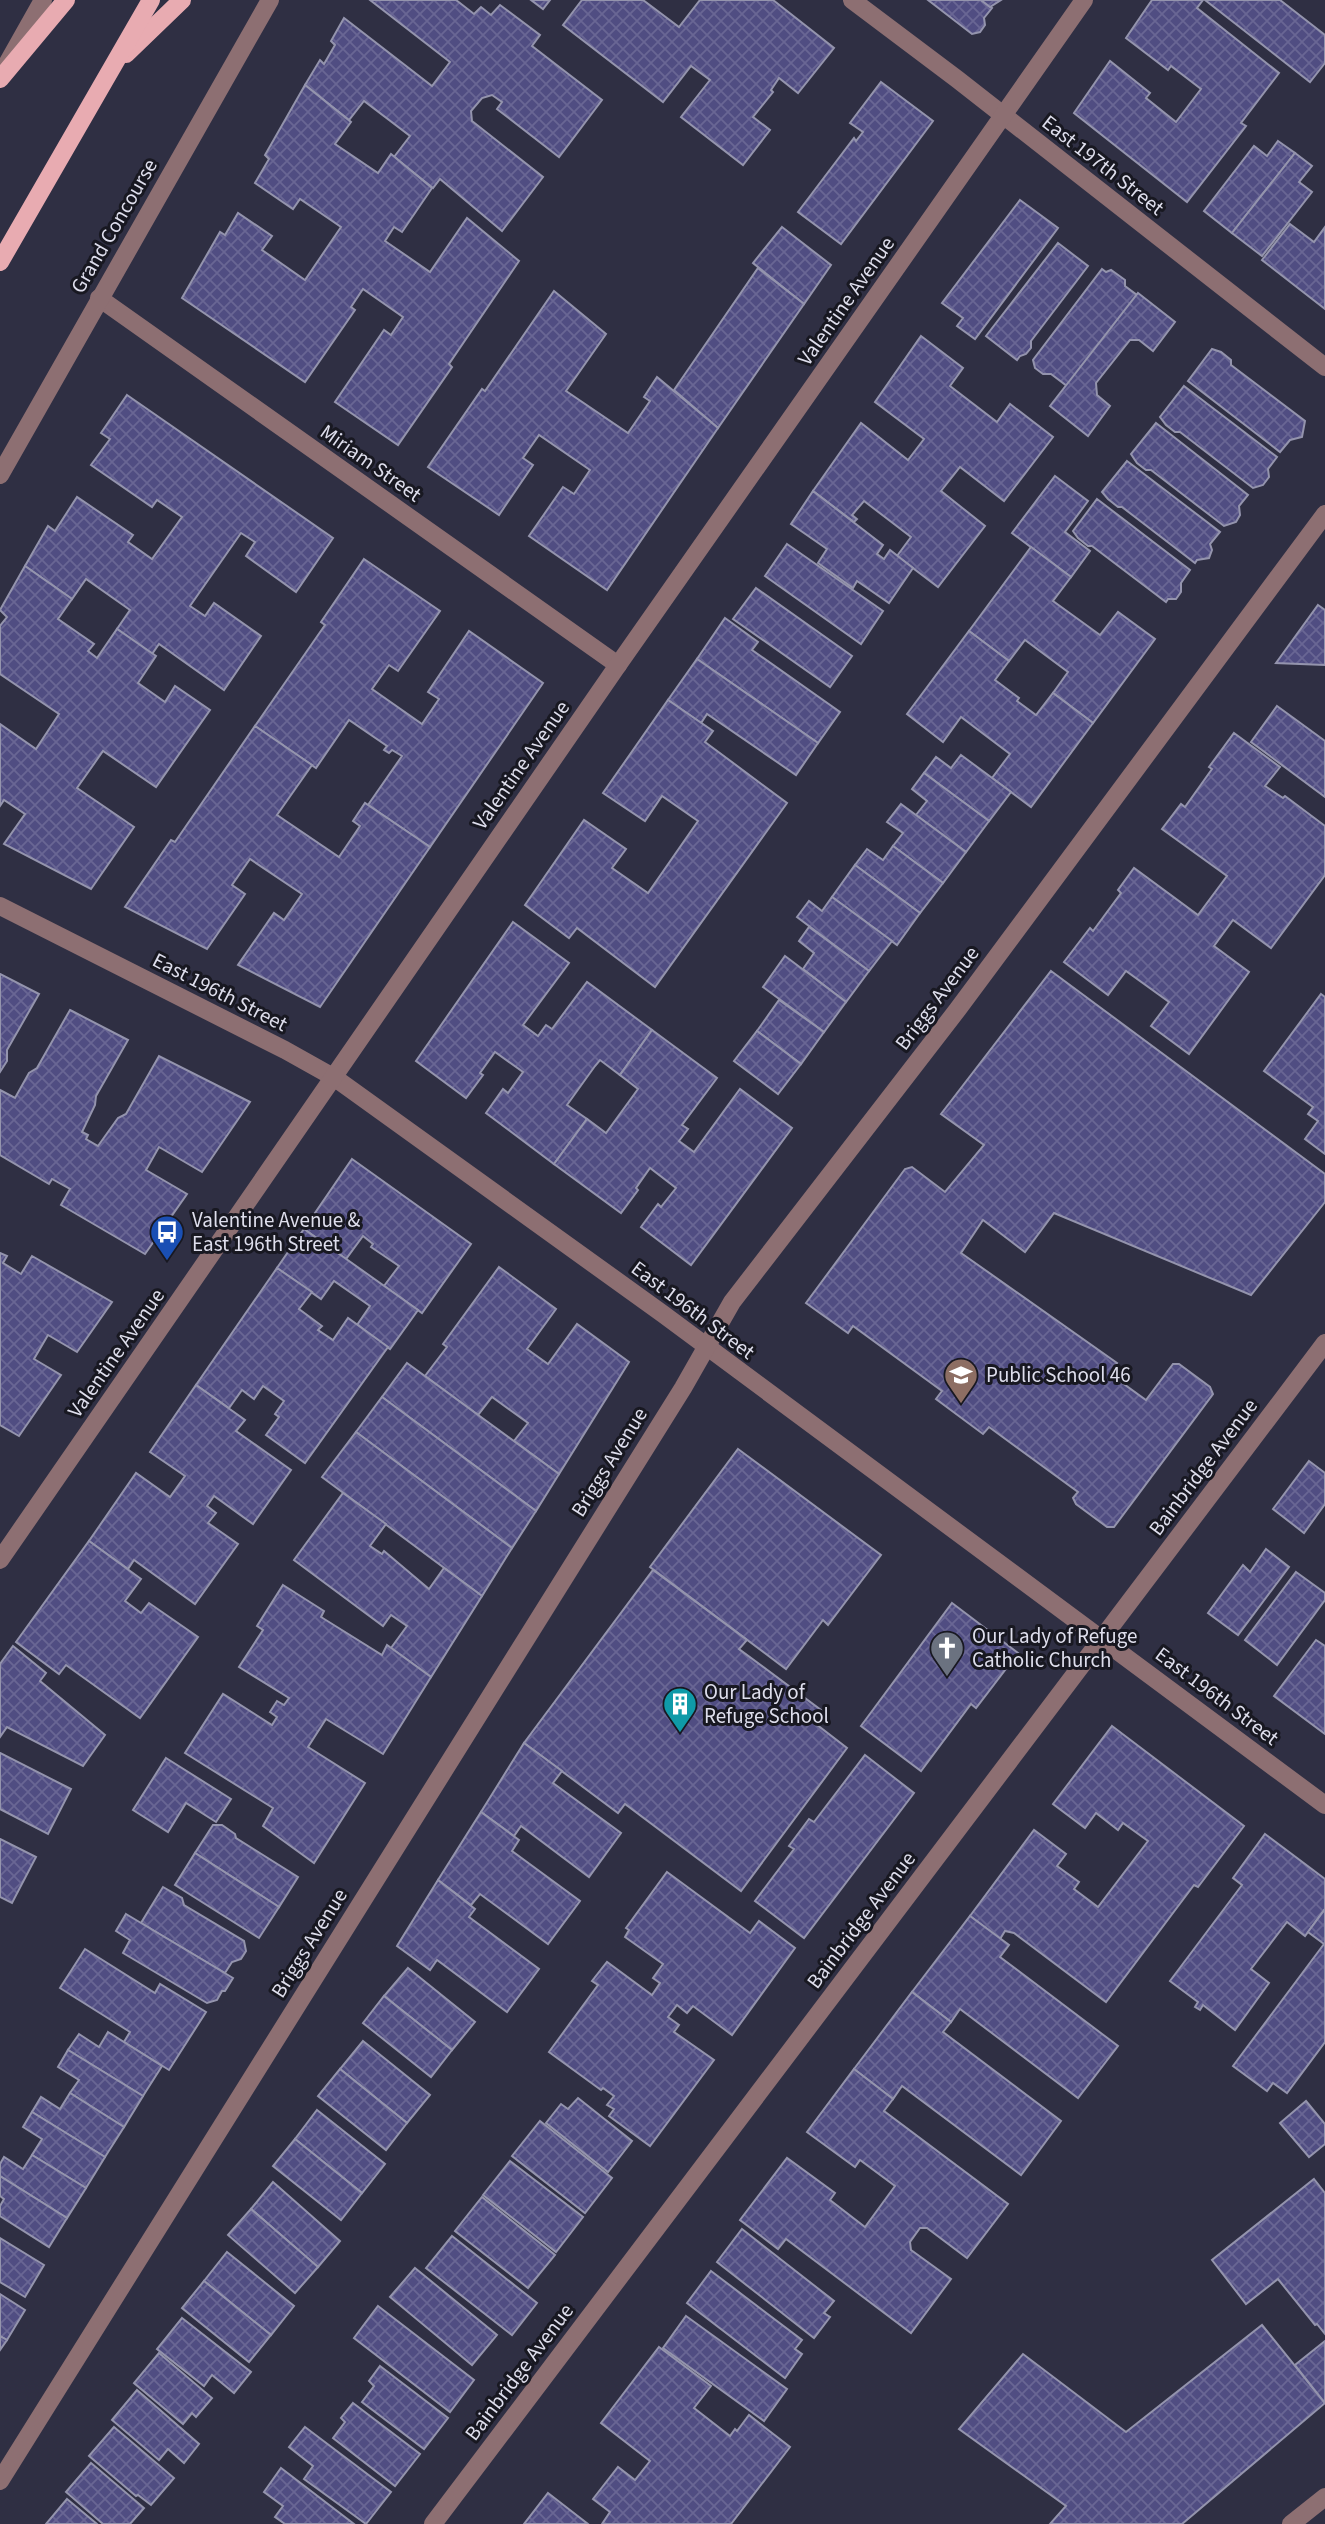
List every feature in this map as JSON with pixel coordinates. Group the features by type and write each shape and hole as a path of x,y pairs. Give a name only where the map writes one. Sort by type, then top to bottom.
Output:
{"main road":[{"path":"0,77 66,0"},
{"path":"0,262 151,0"},
{"path":"111,69 182,0"}],"street":[{"path":"0,77 43,0"},
{"name":"Grand Concourse","path":"0,475 270,0"},
{"name":"East 197th Street","path":"852,0 957,79 1325,368"},
{"name":"Valentine Avenue","path":"0,1560 618,665 1084,0"},
{"name":"Miriam Street","path":"99,298 618,665"},
{"name":"Briggs Avenue","path":"0,2481 707,1348 732,1302 958,1009 1325,513"},
{"name":"East 196th Street","path":"0,906 335,1078 663,1314 1325,1805"},
{"name":"Bainbridge Avenue","path":"433,2524 1325,1343"},
{"path":"1291,2524 1325,2497"}],"building":[{"path":"370,0 456,0 474,14 481,7 491,15 500,5 540,35 532,46 602,100 559,157 497,109 502,102 492,95 482,98 471,111 472,121 543,177 502,231 440,179 433,188 394,157 410,136 364,101 349,120 305,85 320,60 324,64 335,45 331,41 344,18 432,86 450,62"},
{"path":"531,0 550,0 543,9"},
{"path":"582,0 643,0 679,27 700,0 773,0 834,48 798,93 779,78 771,90 773,92 753,117 770,130 743,165 681,117 710,80 691,66 663,102 563,25"},
{"path":"928,0 981,0 992,8 984,18 985,25 980,32 972,34"},
{"path":"981,0 1001,0 990,7"},
{"path":"1152,0 1203,0 1197,8 1279,73 1241,123 1246,126 1187,202 1074,113 1110,61 1150,93 1146,98 1176,122 1201,89 1171,66 1168,70 1126,38"},
{"path":"1205,0 1280,0 1325,35 1325,63 1310,82"},
{"path":"881,82 933,121 841,244 798,212 854,138 856,141 863,132 850,123"},
{"path":"305,85 351,122 335,144 378,173 391,154 432,188 402,232 394,227 385,241 430,272 467,218 519,261 449,364 452,367 398,445 335,402 384,330 391,335 403,317 363,289 351,307 355,310 305,382 182,298 220,232 225,235 238,213 272,236 262,250 305,280 341,227 300,199 293,209 255,183 269,159 265,155"},
{"path":"1278,141 1295,153 1232,233 1204,211 1254,146 1267,156"},
{"path":"1295,153 1312,166 1299,182 1312,192 1262,256 1232,233"},
{"path":"1020,200 1058,228 975,339 957,326 963,318 942,303"},
{"path":"1290,224 1314,242 1325,227 1325,309 1262,260"},
{"path":"782,227 831,265 804,304 753,263"},
{"path":"1058,243 1088,266 1031,341 1031,348 1017,360 986,336"},
{"path":"758,268 804,304 718,428 674,390"},
{"path":"1102,269 1106,272 1111,270 1125,280 1125,286 1137,295 1067,386 1051,374 1043,374 1035,368 1033,360"},
{"path":"554,291 606,334 566,391 628,433 650,401 644,397 657,377 718,428 607,590 529,536 563,487 574,494 590,470 539,435 523,458 533,465 499,515 428,467 482,389 485,391"},
{"path":"1138,293 1175,322 1153,351 1139,340 1130,340 1096,383 1097,395 1110,406 1088,436 1050,406"},
{"path":"921,336 963,368 950,386 997,422 1010,404 1053,437 1004,501 960,467 941,491 985,526 938,587 897,556 911,537 864,501 852,515 857,519 854,522 813,491 861,423 908,460 924,439 875,402"},
{"path":"1212,349 1221,352 1231,360 1231,365 1305,421 1302,437 1290,440 1280,452 1188,381"},
{"path":"1184,386 1277,457 1268,469 1269,477 1263,485 1253,488 1180,432 1175,432 1166,425 1160,417"},
{"path":"127,395 333,538 296,592 246,556 255,542 241,533 190,606 205,616 214,603 261,636 224,690 159,644 152,654 117,629 130,610 86,579 72,599 25,566 48,526 55,531 77,497 133,535 128,542 152,559 182,517 157,500 152,507 91,465 110,439 101,433"},
{"path":"1156,423 1248,495 1239,506 1240,515 1236,522 1224,526 1151,470 1146,470 1137,463 1131,454"},
{"path":"1127,461 1220,532 1210,544 1212,550 1209,558 1197,560 1195,563 1122,507 1118,507 1102,492"},
{"path":"1055,476 1088,501 1065,532 1090,551 1071,577 1012,533"},
{"path":"813,491 883,545 877,554 884,559 890,550 913,568 889,603 857,581 853,588 818,563 827,549 791,524"},
{"path":"1097,499 1190,570 1181,583 1181,592 1176,599 1168,599 1166,602 1078,538 1073,531"},
{"path":"787,544 883,611 861,644 765,576"},
{"path":"1031,547 1071,577 1053,601 1100,635 1118,612 1155,639 1093,723 1053,693 1068,672 1025,640 1009,661 969,631"},
{"path":"364,559 440,611 398,671 389,665 372,689 422,724 439,699 428,692 469,631 543,683 430,847 368,805 402,756 392,750 389,753 384,750 387,746 349,720 316,768 255,726 325,625 321,622"},
{"path":"25,566 72,599 58,619 94,644 88,651 97,658 117,629 156,656 138,683 165,702 175,686 210,710 156,787 103,751 77,788 134,827 91,889 4,844 25,814 4,800 0,806 0,724 36,749 59,714 0,674 0,626 7,617 0,610"},
{"path":"756,588 852,656 830,687 733,619"},
{"path":"1318,605 1325,610 1325,665 1276,663"},
{"path":"725,618 758,642 752,650 840,712 818,743 697,659"},
{"path":"969,631 1009,661 995,680 1019,698 1017,701 1036,715 1053,693 1093,723 1031,807 992,778 1010,754 961,717 943,742 907,714"},
{"path":"697,659 818,743 796,775 707,714 701,723 668,700"},
{"path":"668,700 713,731 705,742 787,803 655,987 577,928 569,938 525,905 584,820 626,849 612,868 648,893 698,821 662,796 645,821 603,793"},
{"path":"1277,706 1325,741 1325,797 1251,742"},
{"path":"255,726 312,765 277,815 339,857 360,826 353,821 365,803 430,847 320,1007 238,965 274,913 284,920 302,894 250,859 232,885 245,894 207,949 125,907 171,840 175,842"},
{"path":"1234,733 1280,767 1265,786 1283,798 1285,796 1325,826 1325,875 1271,948 1233,920 1214,946 1249,972 1189,1054 1151,1026 1169,1002 1126,971 1108,995 1064,962 1090,928 1093,931 1121,893 1118,890 1134,868 1198,915 1227,876 1162,829 1181,804 1185,807"},
{"path":"961,755 1011,792 989,821 924,773 936,757 951,768"},
{"path":"924,773 989,821 966,852 916,815 927,801 912,789"},
{"path":"901,804 966,852 943,883 893,846 903,833 887,822"},
{"path":"893,846 943,883 920,913 855,865 867,849 883,860"},
{"path":"855,865 920,913 897,945 832,897"},
{"path":"832,897 892,941 869,971 797,917 809,901 822,911"},
{"path":"513,922 569,963 523,1025 538,1036 546,1025 552,1029 587,982 652,1030 620,1075 600,1060 595,1066 567,1105 587,1119 554,1164 486,1113 503,1089 508,1093 523,1072 495,1052 480,1073 483,1075 466,1098 416,1061"},
{"path":"809,927 869,971 846,1002 803,969 814,953 799,941"},
{"path":"785,956 846,1002 824,1032 763,987"},
{"path":"1051,971 1325,1174 1325,1202 1251,1295 1054,1213 1025,1252 983,1220 961,1253 1117,1363 1110,1374 1146,1400 1173,1364 1179,1364 1210,1387 1213,1394 1114,1527 1107,1527 1076,1504 1073,1498 1078,1492 989,1427 983,1434 936,1399 942,1391 853,1326 848,1333 806,1303 905,1169 912,1167 945,1192 984,1145 941,1114"},
{"path":"0,974 39,994 7,1050 7,1061 0,1072"},
{"path":"1321,994 1325,997 1325,1154 1305,1139 1318,1121 1308,1114 1313,1107 1264,1071"},
{"path":"779,1000 824,1032 801,1064 757,1031"},
{"path":"70,1010 128,1040 96,1096 95,1105 82,1132 88,1135 86,1139 98,1146 118,1118 126,1114 159,1056 250,1102 202,1172 159,1147 146,1170 187,1194 145,1254 61,1205 70,1189 52,1179 49,1184 0,1155 0,1090 15,1098 29,1073 37,1068"},
{"path":"652,1030 717,1078 682,1125 688,1129 679,1141 694,1152 740,1089 792,1128 691,1265 641,1227 658,1204 661,1207 676,1188 650,1168 621,1213 554,1164 587,1119 606,1133 638,1089 620,1075"},
{"path":"757,1031 801,1064 778,1094 734,1061"},
{"path":"352,1159 471,1244 422,1313 384,1286 399,1266 371,1247 373,1244 363,1236 346,1259 304,1229"},
{"path":"304,1229 418,1310 390,1349 357,1325 370,1306 334,1281 321,1299 277,1268"},
{"path":"0,1253 7,1256 3,1263 21,1274 32,1256 112,1302 77,1352 48,1335 34,1359 61,1375 19,1436 0,1425"},
{"path":"499,1267 556,1309 527,1349 548,1364 577,1324 629,1362 559,1474 514,1441 528,1423 492,1397 478,1415 425,1376 447,1347 443,1344"},
{"path":"277,1268 312,1292 299,1309 322,1326 318,1330 333,1340 348,1318 388,1347 305,1463 266,1435 279,1417 275,1414 284,1401 263,1386 254,1399 242,1390 229,1408 196,1385"},
{"path":"407,1363 559,1474 536,1511 382,1397"},
{"path":"196,1385 245,1420 236,1431 291,1470 253,1524 214,1496 207,1506 216,1513 208,1523 238,1544 195,1604 134,1560 128,1569 89,1541 136,1473 170,1497 185,1476 150,1452"},
{"path":"382,1397 536,1511 512,1548 356,1432"},
{"path":"356,1432 512,1548 482,1596 322,1477"},
{"path":"738,1449 881,1555 828,1625 823,1620 786,1669 650,1567"},
{"path":"1309,1461 1325,1473 1325,1504 1304,1533 1273,1509"},
{"path":"343,1493 386,1524 370,1546 382,1554 384,1551 429,1589 444,1568 482,1596 431,1677 391,1648 407,1626 391,1615 383,1626 294,1560"},
{"path":"89,1541 141,1579 125,1601 141,1613 149,1603 198,1637 140,1718 66,1665 59,1674 16,1642"},
{"path":"1266,1549 1289,1567 1238,1635 1208,1613 1243,1565 1250,1572"},
{"name":"Our Lady of Refuge School","path":"653,1570 747,1640 739,1649 825,1713 816,1724 847,1748 741,1891 625,1804 618,1813 524,1743"},
{"path":"1296,1572 1325,1593 1325,1600 1277,1665 1245,1640"},
{"path":"283,1585 324,1611 321,1617 382,1655 387,1645 431,1677 383,1754 326,1719 308,1747 365,1783 314,1863 263,1826 273,1808 185,1753 223,1694 272,1725 277,1717 270,1712 277,1701 284,1705 289,1698 239,1667 263,1630 257,1626"},
{"name":"Our Lady of Refuge Catholic Church","path":"952,1603 1018,1653 976,1708 971,1704 921,1771 861,1726"},
{"path":"1316,1640 1325,1646 1325,1734 1274,1696"},
{"path":"13,1646 46,1673 40,1681 105,1735 83,1766 7,1727 0,1737 0,1664"},
{"path":"1112,1726 1244,1826 1198,1887 1194,1885 1106,2002 1014,1933 1005,1931 1000,1939 970,1916 1034,1830 1066,1854 1057,1866 1079,1882 1074,1889 1098,1907 1148,1841 1123,1823 1118,1830 1096,1813 1085,1828 1053,1804"},
{"path":"524,1743 562,1771 553,1783 621,1833 589,1877 521,1826 514,1836 481,1812"},
{"path":"0,1753 71,1789 48,1834 0,1809"},
{"path":"865,1755 914,1793 804,1938 755,1901 794,1849 789,1846 809,1819 814,1822"},
{"path":"166,1758 231,1799 216,1822 186,1803 168,1832 133,1810"},
{"path":"481,1812 519,1840 512,1851 580,1901 548,1944 480,1894 471,1905 438,1880"},
{"path":"213,1825 222,1825 235,1834 236,1838 298,1877 279,1907 195,1853"},
{"path":"1265,1834 1325,1879 1325,1909 1305,1936 1287,1922 1251,1969 1269,1983 1235,2030 1203,2005 1200,2010 1195,2007 1198,2002 1170,1981 1242,1885 1233,1878"},
{"path":"0,1839 36,1857 12,1903 0,1897"},
{"path":"195,1853 279,1907 259,1938 175,1885"},
{"path":"667,1872 750,1933 759,1921 795,1948 732,2035 693,2006 687,2013 677,2005 668,2017 679,2025 674,2032 714,2060 650,2146 609,2116 614,2109 607,2105 614,2096 603,2088 601,2090 549,2052 598,1985 592,1981 607,1962 652,1995 660,1983 653,1978 663,1964 625,1937 629,1930 626,1928"},
{"path":"438,1880 475,1909 469,1917 539,1969 507,2012 437,1960 430,1970 397,1946"},
{"path":"163,1887 182,1898 184,1905 244,1941 246,1951 241,1959 232,1962 225,1973 141,1923"},
{"path":"1325,1909 1325,2042 1287,2093 1273,2083 1267,2091 1233,2066 1324,1944 1308,1932"},
{"path":"126,1914 233,1978 225,1991 222,1991 217,2000 207,2003 123,1953 130,1940 116,1931"},
{"path":"970,1916 1009,1945 1000,1957 1118,2046 1078,2098 960,2009 951,2022 912,1992"},
{"path":"85,1949 155,1993 160,1984 206,2012 169,2070 124,2042 130,2032 60,1988"},
{"path":"408,1968 475,2022 452,2050 384,1996"},
{"path":"912,1992 951,2022 943,2032 1061,2121 1021,2175 902,2086 893,2099 854,2069"},
{"path":"384,1996 452,2050 431,2077 363,2023"},
{"path":"108,2032 162,2066 143,2096 68,2050 79,2034 99,2047"},
{"path":"363,2041 430,2095 407,2123 340,2069"},
{"path":"68,2050 143,2096 124,2127 70,2093 79,2080 58,2067"},
{"path":"340,2069 407,2123 386,2150 318,2096"},
{"path":"854,2069 893,2099 884,2111 1008,2204 967,2258 927,2228 920,2228 910,2242 911,2250 951,2279 911,2333 786,2239 778,2249 740,2220 787,2158 835,2193 830,2200 865,2227 895,2186 860,2160 855,2167 807,2132"},
{"path":"70,2093 124,2127 105,2157 32,2112 41,2097 60,2109"},
{"path":"578,2098 632,2141 608,2172 546,2123 561,2104 568,2109"},
{"path":"1306,2101 1325,2124 1325,2144 1309,2157 1280,2123"},
{"path":"317,2110 385,2164 362,2193 295,2139"},
{"path":"32,2112 105,2157 86,2188 32,2155 42,2139 23,2127"},
{"path":"540,2121 612,2178 585,2213 512,2156"},
{"path":"295,2139 362,2193 341,2220 273,2166"},
{"path":"32,2155 86,2188 67,2218 0,2176 0,2164 4,2157 23,2169"},
{"path":"510,2161 583,2217 556,2252 483,2195"},
{"path":"0,2176 67,2218 49,2247 0,2216 0,2206 4,2199 0,2196"},
{"path":"1314,2179 1325,2193 1325,2334 1278,2279 1246,2304 1212,2260"},
{"path":"273,2182 340,2241 318,2267 251,2209"},
{"path":"482,2197 555,2255 528,2288 455,2231"},
{"path":"251,2209 318,2267 295,2293 228,2235"},
{"path":"742,2229 834,2301 824,2313 830,2317 814,2338 717,2262"},
{"path":"452,2236 537,2303 512,2335 426,2268"},
{"path":"0,2238 44,2265 25,2297 0,2282"},
{"path":"227,2252 294,2306 271,2335 204,2281"},
{"path":"415,2268 497,2335 472,2365 390,2297"},
{"path":"711,2271 802,2340 795,2349 802,2354 785,2378 687,2303"},
{"path":"204,2281 271,2335 249,2362 182,2308"},
{"path":"0,2294 25,2310 7,2340 0,2336"},
{"path":"378,2306 474,2380 450,2412 354,2338"},
{"path":"686,2316 787,2389 764,2421 663,2348"},
{"path":"182,2318 251,2372 234,2393 212,2375 204,2386 157,2349"},
{"path":"1262,2325 1325,2403 1182,2524 1050,2524 1066,2506 959,2429 1023,2354 1126,2432"},
{"path":"0,2336 7,2340 0,2350"},
{"path":"1325,2341 1325,2403 1295,2365"},
{"path":"659,2347 711,2386 694,2408 730,2436 749,2415 790,2447 731,2524 602,2524 610,2512 593,2499 618,2467 635,2480 650,2461 601,2423"},
{"path":"159,2353 212,2398 196,2417 192,2413 183,2424 134,2383"},
{"path":"380,2366 448,2418 424,2449 362,2402 374,2386 369,2381"},
{"path":"137,2390 199,2444 184,2463 168,2449 159,2460 112,2420"},
{"path":"353,2403 420,2454 395,2486 333,2438 345,2422 341,2418"},
{"path":"114,2427 174,2478 151,2505 136,2496 89,2456"},
{"path":"305,2427 391,2492 366,2524 304,2479 313,2466 289,2447"},
{"path":"91,2463 144,2508 130,2524 103,2524 66,2492"},
{"path":"281,2468 354,2524 285,2524 275,2517 283,2506 264,2492"},
{"path":"548,2493 588,2524 524,2524"},
{"path":"67,2499 97,2524 46,2524"}],"place":[{"name":"Valentine Avenue & East 196th Street","path":"167,1262"},
{"name":"Public School 46","path":"961,1405"},
{"name":"Our Lady of Refuge Catholic Church","path":"947,1678"},
{"name":"Our Lady of Refuge School","path":"680,1734"}]}
